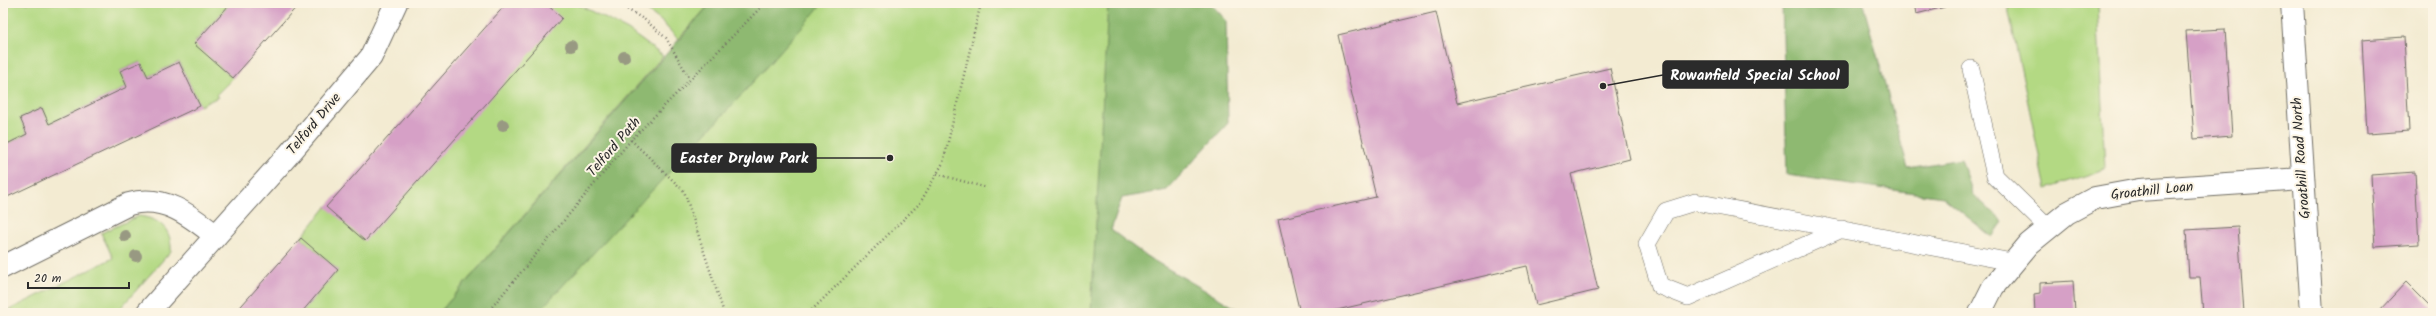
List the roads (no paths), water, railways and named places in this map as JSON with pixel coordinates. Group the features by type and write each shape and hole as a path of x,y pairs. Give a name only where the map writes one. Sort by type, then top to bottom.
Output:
{"street":[{"name":"Telford Drive","path":"147,313 216,236 371,57 396,3"},
{"name":"Groathill Road North","path":"2292,3 2302,179 2312,313"},
{"name":"Groathill Loan","path":"1980,313 1993,287 2012,262 2047,227 2067,213 2095,198 2139,190 2302,179"},
{"path":"3,267 129,204 140,200 158,202 179,209 216,236"}],"lane":[{"path":"1971,69 1995,176 2047,227"},
{"path":"1842,229 1688,297 1660,286 1646,244 1666,212 1696,202 1842,229 2012,262"}],"place":[{"name":"Rowanfield Special School","path":"1603,86"},
{"name":"Easter Drylaw Park","path":"890,158"}]}
